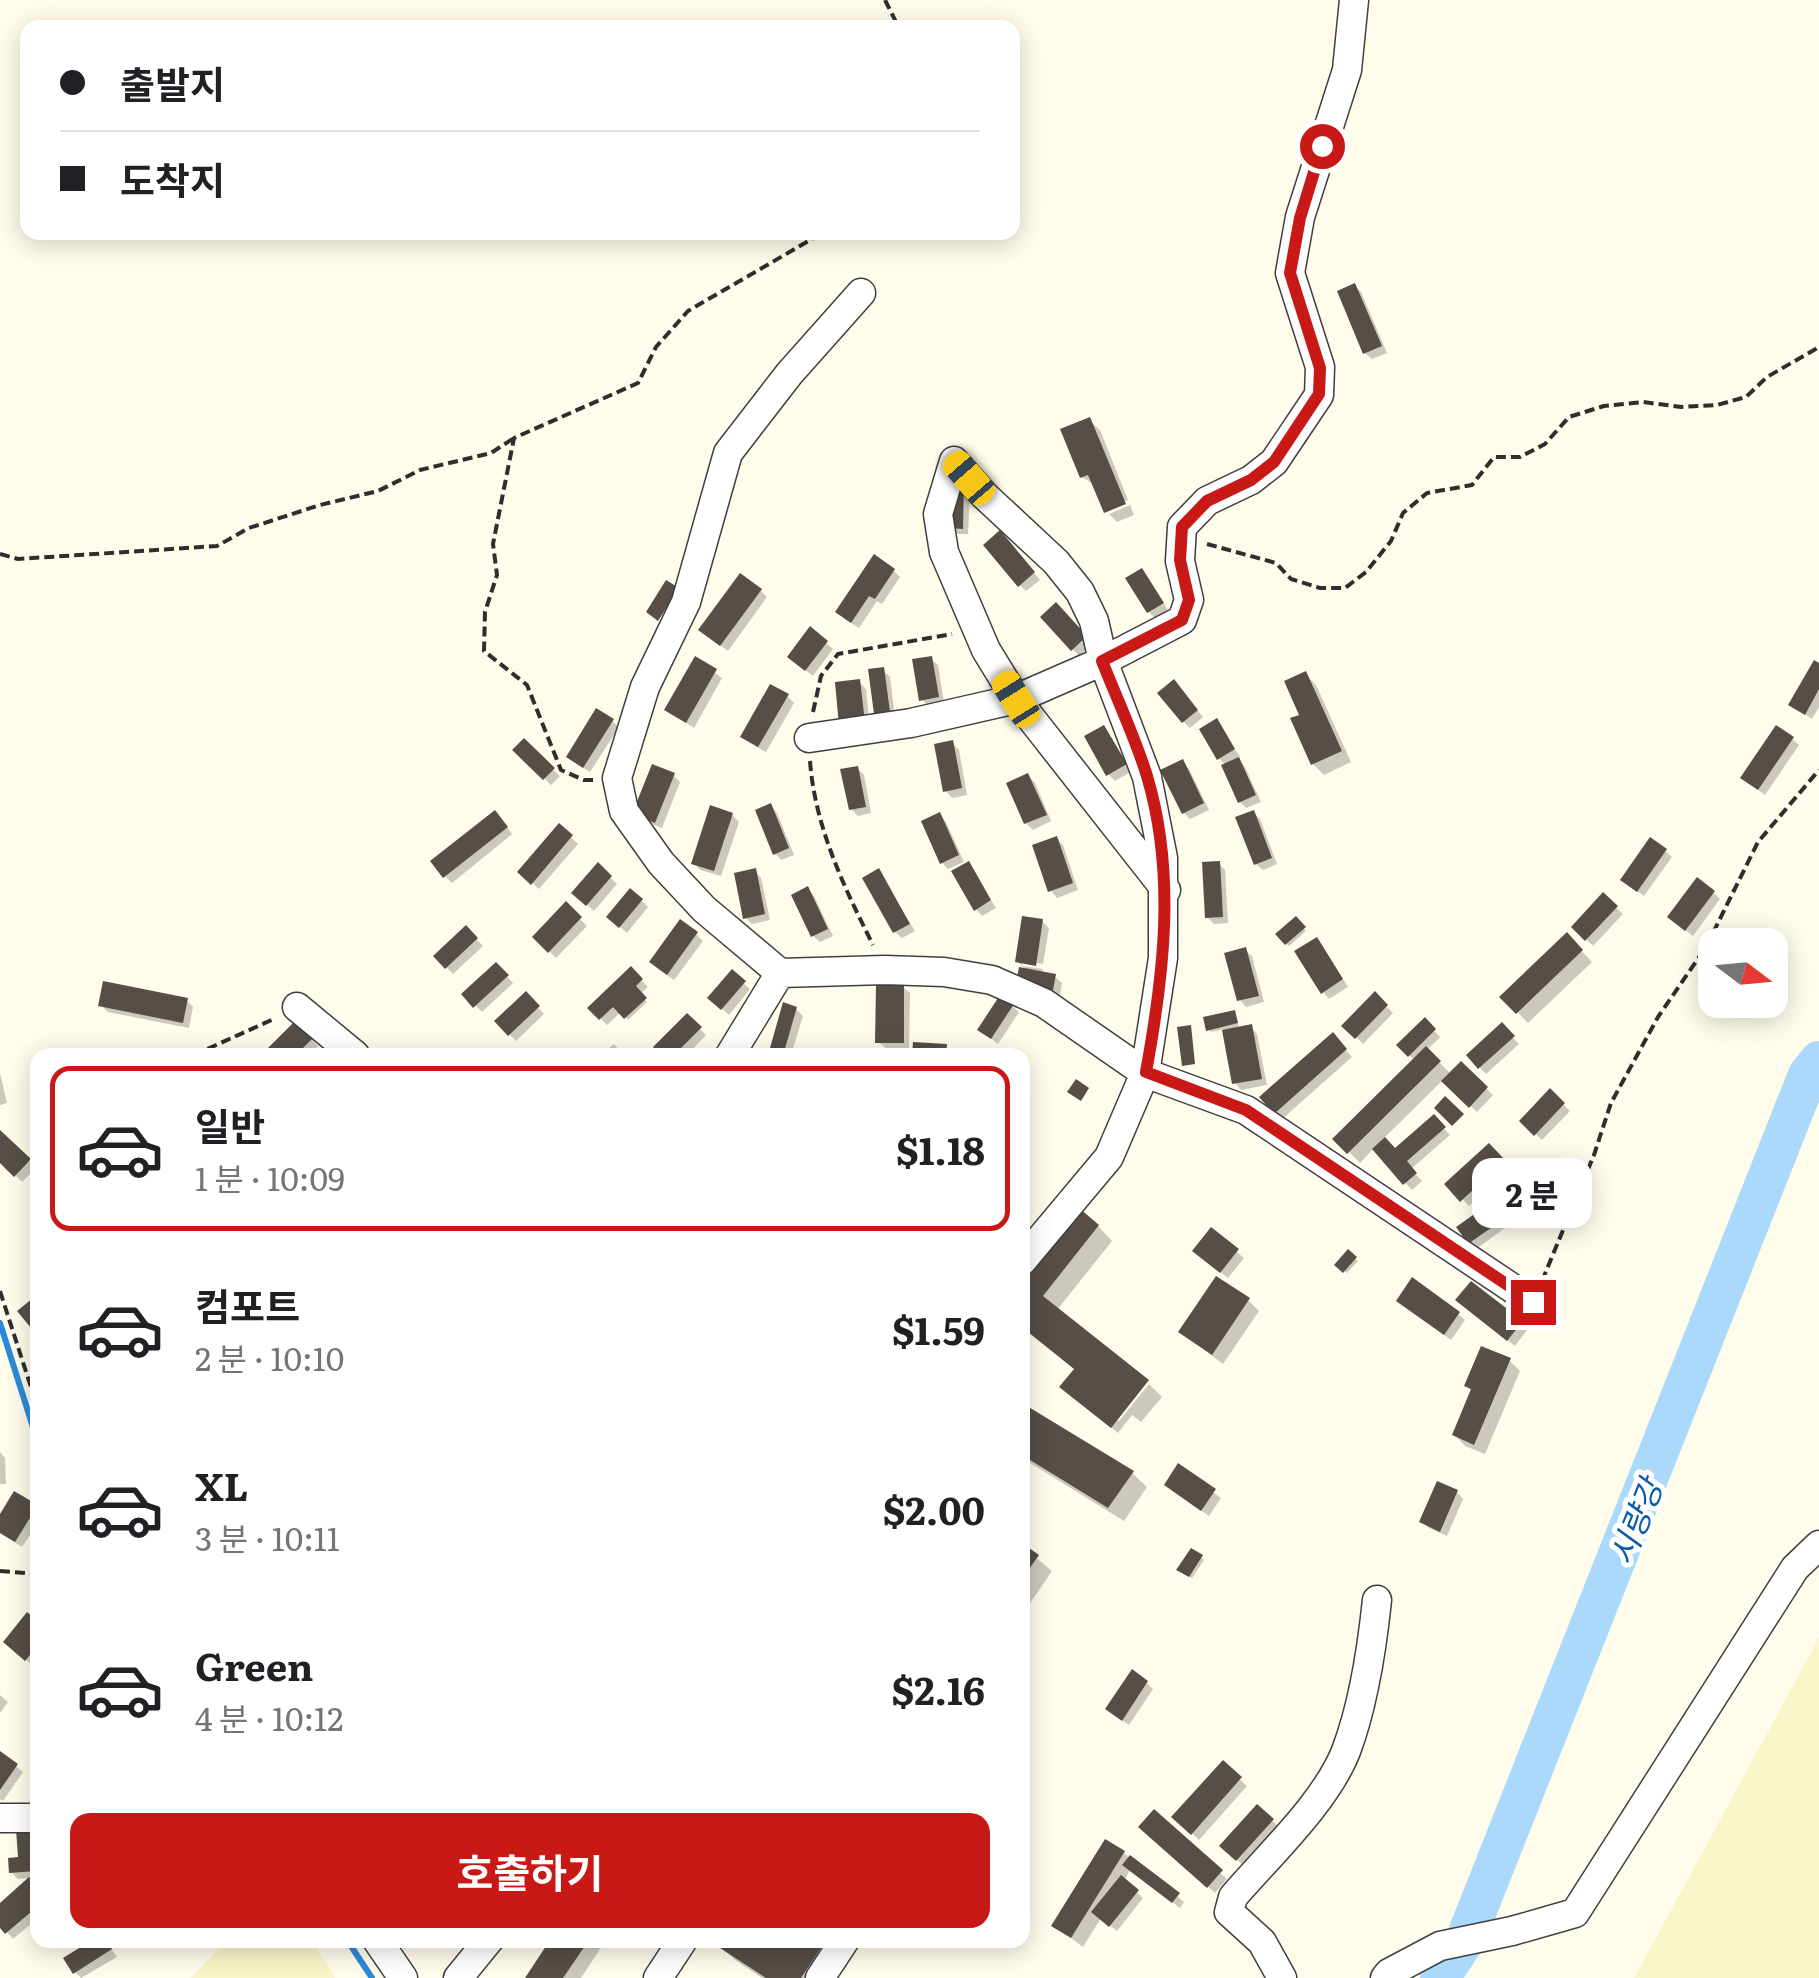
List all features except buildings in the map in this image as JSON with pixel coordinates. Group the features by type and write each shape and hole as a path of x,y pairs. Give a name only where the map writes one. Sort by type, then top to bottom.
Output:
{"street":[{"path":"809,738 912,723 1016,699 1182,620 1189,600 1180,560 1182,527 1207,501 1251,480 1274,462 1319,394 1320,368 1290,273 1300,218 1347,70 1354,0"},
{"path":"862,293 789,374 728,454 686,602 645,687 617,778 624,811 662,863 704,909 780,973 885,970 944,972 992,980 1044,1003 1146,1072 1246,1110 1533,1302"},
{"path":"1030,1251 1109,1157 1146,1072 1163,958 1166,890 1163,858 1147,777 1102,661 1094,620 1080,592 1056,562 954,461 938,514 944,552 976,630 1016,699 1166,890"},
{"path":"734,1048 780,973"},
{"path":"297,1007 347,1048"},
{"path":"1386,1978 1440,1946 1575,1913 1794,1568 1819,1546"},
{"path":"1282,1978 1262,1942 1230,1912 1233,1896 1309,1811 1345,1752 1372,1644 1376,1600"},
{"path":"0,1818 30,1818"},
{"path":"382,1948 402,1978"},
{"path":"458,1978 483,1948"},
{"path":"658,1978 678,1948"},
{"path":"820,1978 840,1948"}],"path":[{"path":"0,554 18,559 216,546 249,528 378,491 420,470 491,453 514,438 638,383 656,347 688,311 810,240"},
{"path":"1182,527 1207,544 1276,564 1291,579 1320,588 1345,588 1366,572 1391,541 1403,513 1428,493 1472,485 1494,458 1520,457 1545,444 1569,418 1604,406 1642,402 1717,406 1746,397 1767,377 1819,347"},
{"path":"514,438 493,544 497,576 485,612 484,650 527,685 561,770 584,780 617,778"},
{"path":"885,970 844,886 813,796 809,738 821,676 838,654 976,630"},
{"path":"1533,1302 1620,1086 1658,1016 1706,947 1758,842 1819,770"},
{"path":"209,1048 297,1007"},
{"path":"0,1291 30,1385"},
{"path":"0,1572 30,1574"}],"shaded area":[{"path":"1819,1638 1819,1978 1634,1978"},
{"path":"219,1948 317,1948 335,1978 191,1978"}],"waterway":[{"name":"시량강","path":"1440,1978 1466,1938 1808,1075 1819,1061"},
{"path":"0,1323 30,1418"},
{"path":"352,1948 372,1978"}],"route":[{"path":"1322,146 1300,218 1290,273 1320,368 1319,394 1274,462 1251,480 1207,501 1182,527 1180,560 1189,600 1182,620 1102,661 1147,777 1163,858 1163,958 1146,1072 1246,1110 1533,1302"}]}
